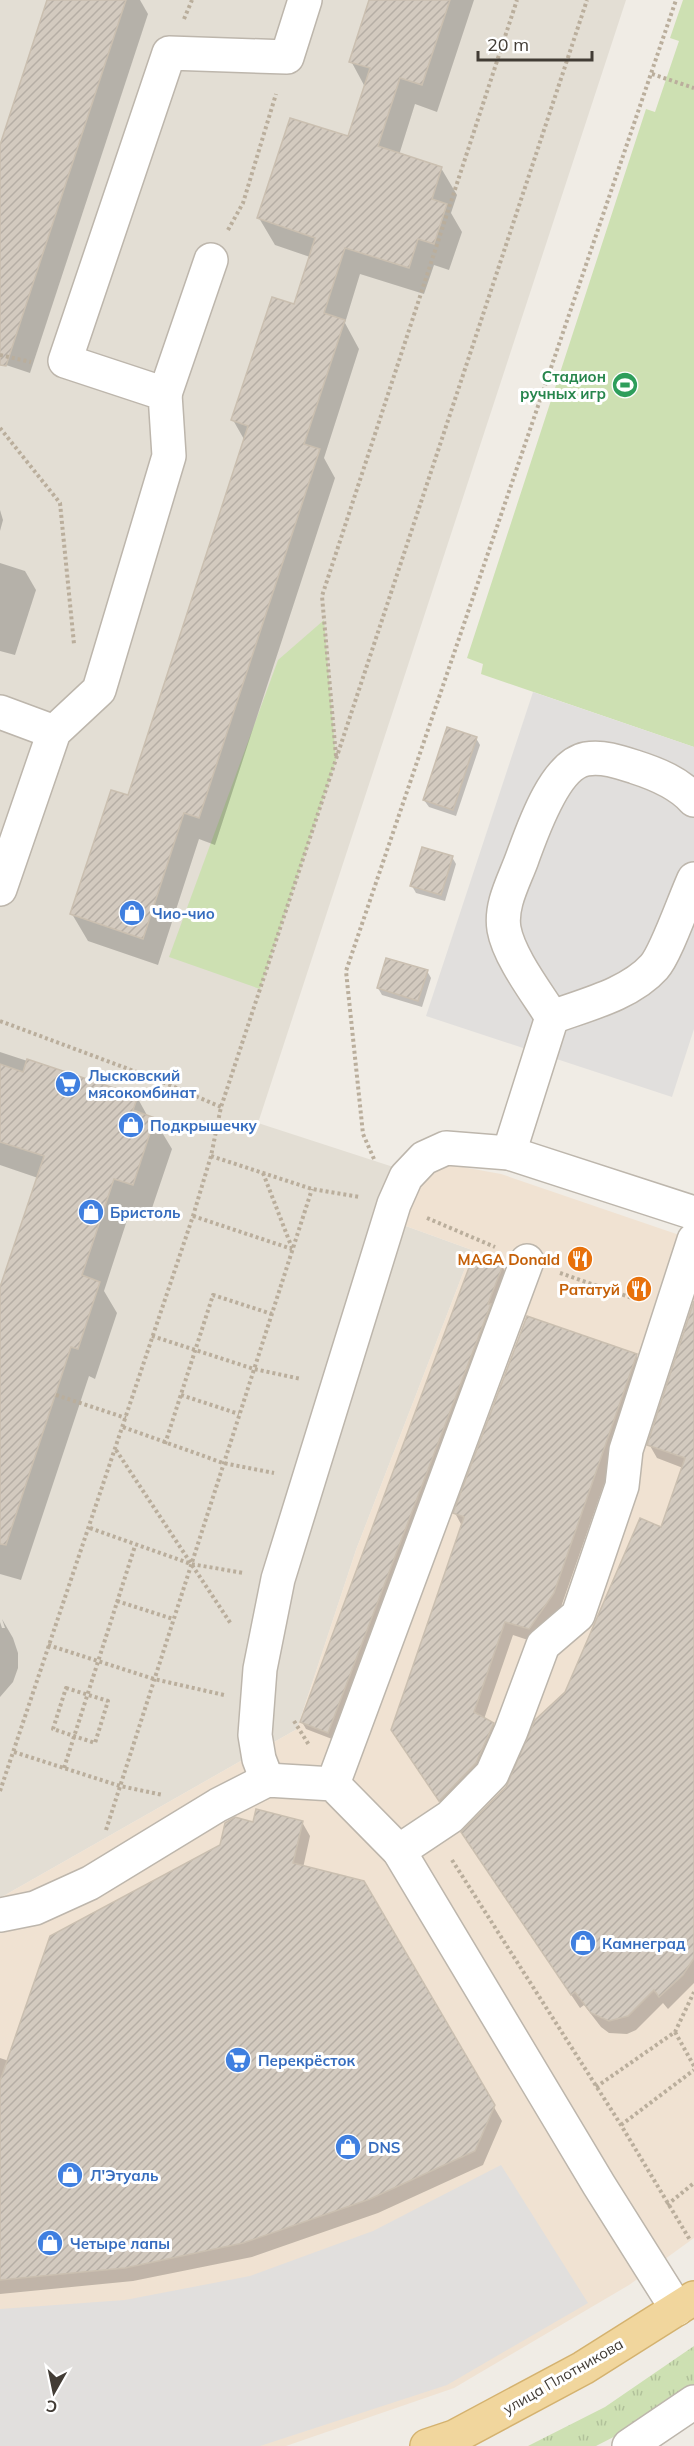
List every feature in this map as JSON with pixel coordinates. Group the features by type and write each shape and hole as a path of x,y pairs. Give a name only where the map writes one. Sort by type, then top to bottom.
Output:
{"main road":[{"name":"улица Плотникова","path":"427,2446 454,2437 582,2368 686,2303"}],"lane":[{"path":"165,394 65,361 170,53 287,57 304,0"},
{"path":"0,889 54,732 99,690 169,456 165,394 211,260"},
{"path":"0,712 54,732"},
{"path":"509,1153 552,1017 512,951 504,930 504,908 534,824 563,773 585,759 611,760 646,771 683,788 694,800"},
{"path":"552,1017 613,994 636,981 655,966 694,879"},
{"path":"267,1780 259,1759 255,1735 261,1669 278,1579 307,1479 394,1204 406,1177 424,1158 446,1148 509,1153 694,1213"},
{"path":"399,1851 450,1817 492,1774 511,1731 543,1645 578,1615 622,1486 626,1450 694,1240"},
{"path":"333,1784 527,1261"},
{"path":"0,1914 35,1908 90,1883 218,1805 267,1780 333,1784 399,1851 598,2185 686,2303"},
{"path":"629,2446 694,2402"}],"path":[{"path":"336,760 322,596 517,0"},
{"path":"0,1791 193,1216 211,1156 221,1107 587,0"},
{"path":"394,1204 363,1134 346,971 676,0"},
{"path":"211,260 243,203 287,57"},
{"path":"652,74 694,88"},
{"path":"0,428 60,503 72,640 99,690"},
{"path":"0,1021 158,1080 221,1107"},
{"path":"211,1156 312,1189 394,1204"},
{"path":"263,1173 292,1249"},
{"path":"90,1883 312,1189"},
{"path":"193,1216 292,1249"},
{"path":"165,1444 213,1295 272,1314"},
{"path":"152,1336 254,1369 337,1387"},
{"path":"56,1395 126,1418"},
{"path":"181,1395 239,1414"},
{"path":"123,1427 165,1444 224,1463 307,1479"},
{"path":"115,1450 261,1669"},
{"path":"90,1528 135,1546 191,1564 278,1579"},
{"path":"64,1767 135,1546"},
{"path":"117,1601 173,1619"},
{"path":"48,1645 154,1679 257,1702"},
{"path":"66,1688 108,1701 95,1743 74,1736 53,1729 66,1688"},
{"path":"291,1717 333,1784"},
{"path":"14,1752 120,1786 218,1805"},
{"path":"432,1829 621,2125 690,2240"},
{"path":"596,2087 675,2032 694,1992"},
{"path":"621,2125 694,2068 675,2032"},
{"path":"667,2205 694,2183"}],"shaded area":[{"path":"0,0 626,0 258,1123 421,1176 403,1225 472,1250 356,1550 297,1729 0,1898"},
{"path":"533,692 694,747 694,1029 672,1097 426,1016"},
{"path":"446,1164 501,1174 694,1240 694,2238 629,2285 454,2388 286,2446 0,2446 0,1898 297,1729 356,1550 472,1250 403,1225 421,1176"},
{"path":"501,2165 588,2303 447,2385 260,2446 0,2446 0,2309 125,2300 250,2276 373,2231"}],"green space":[{"name":"Стадион ручных игр","path":"683,0 694,0 694,747 481,674 483,664 467,658 646,109 655,112 679,41 670,38"},
{"path":"324,620 336,760 260,989 169,957 278,660"},
{"path":"694,2346 694,2385 635,2426 596,2446 528,2446 605,2407"}],"building":[{"path":"47,0 126,0 6,366 0,365 0,145"},
{"path":"369,0 450,0 422,85 400,78 378,146 442,167 432,199 447,204 434,244 418,239 409,268 345,248 324,313 345,320 304,444 320,449 199,818 184,813 143,939 70,914 111,790 128,795 248,426 231,420 272,297 294,304 315,238 257,218 290,118 348,136 370,68 349,62"},
{"path":"447,727 477,737 453,810 423,800"},
{"path":"422,847 453,856 441,895 410,886"},
{"path":"386,958 428,970 418,1001 377,988"},
{"path":"27,1059 138,1096 133,1110 155,1118 133,1185 114,1179 82,1275 100,1282 78,1349 71,1347 6,1545 0,1544 0,1287 44,1156 0,1142 0,1064 23,1072"},
{"path":"474,1254 503,1265 488,1304 491,1304 328,1733 300,1722"},
{"path":"694,1301 694,1958 683,1975 659,1997 654,1990 628,2016 609,2021 591,2013 575,1992 571,1995 461,1832 506,1787 535,1720 565,1692 640,1518 661,1527 685,1458 647,1445"},
{"path":"527,1316 637,1354 554,1593 529,1629 505,1622 474,1712 494,1723 476,1763 439,1801 391,1730 464,1517 453,1513"},
{"name":"Перекрёсток","path":"256,1809 303,1821 293,1863 364,1881 495,2105 475,2151 370,2199 243,2243 125,2268 0,2280 0,2081 50,1936 220,1845 225,1823 235,1817 253,1822"}],"place":[{"name":"Стадион ручных игр","path":"625,385"},
{"name":"Чио-чио","path":"132,913"},
{"name":"Лысковский мясокомбинат","path":"68,1084"},
{"name":"Подкрышечку","path":"131,1125"},
{"name":"Бристоль","path":"91,1212"},
{"name":"MAGA Donald","path":"580,1259"},
{"name":"Рататуй","path":"639,1289"},
{"name":"Камнеград","path":"583,1943"},
{"name":"Перекрёсток","path":"238,2060"},
{"name":"DNS","path":"348,2147"},
{"name":"Л'Этуаль","path":"70,2175"},
{"name":"Четыре лапы","path":"50,2243"}]}
